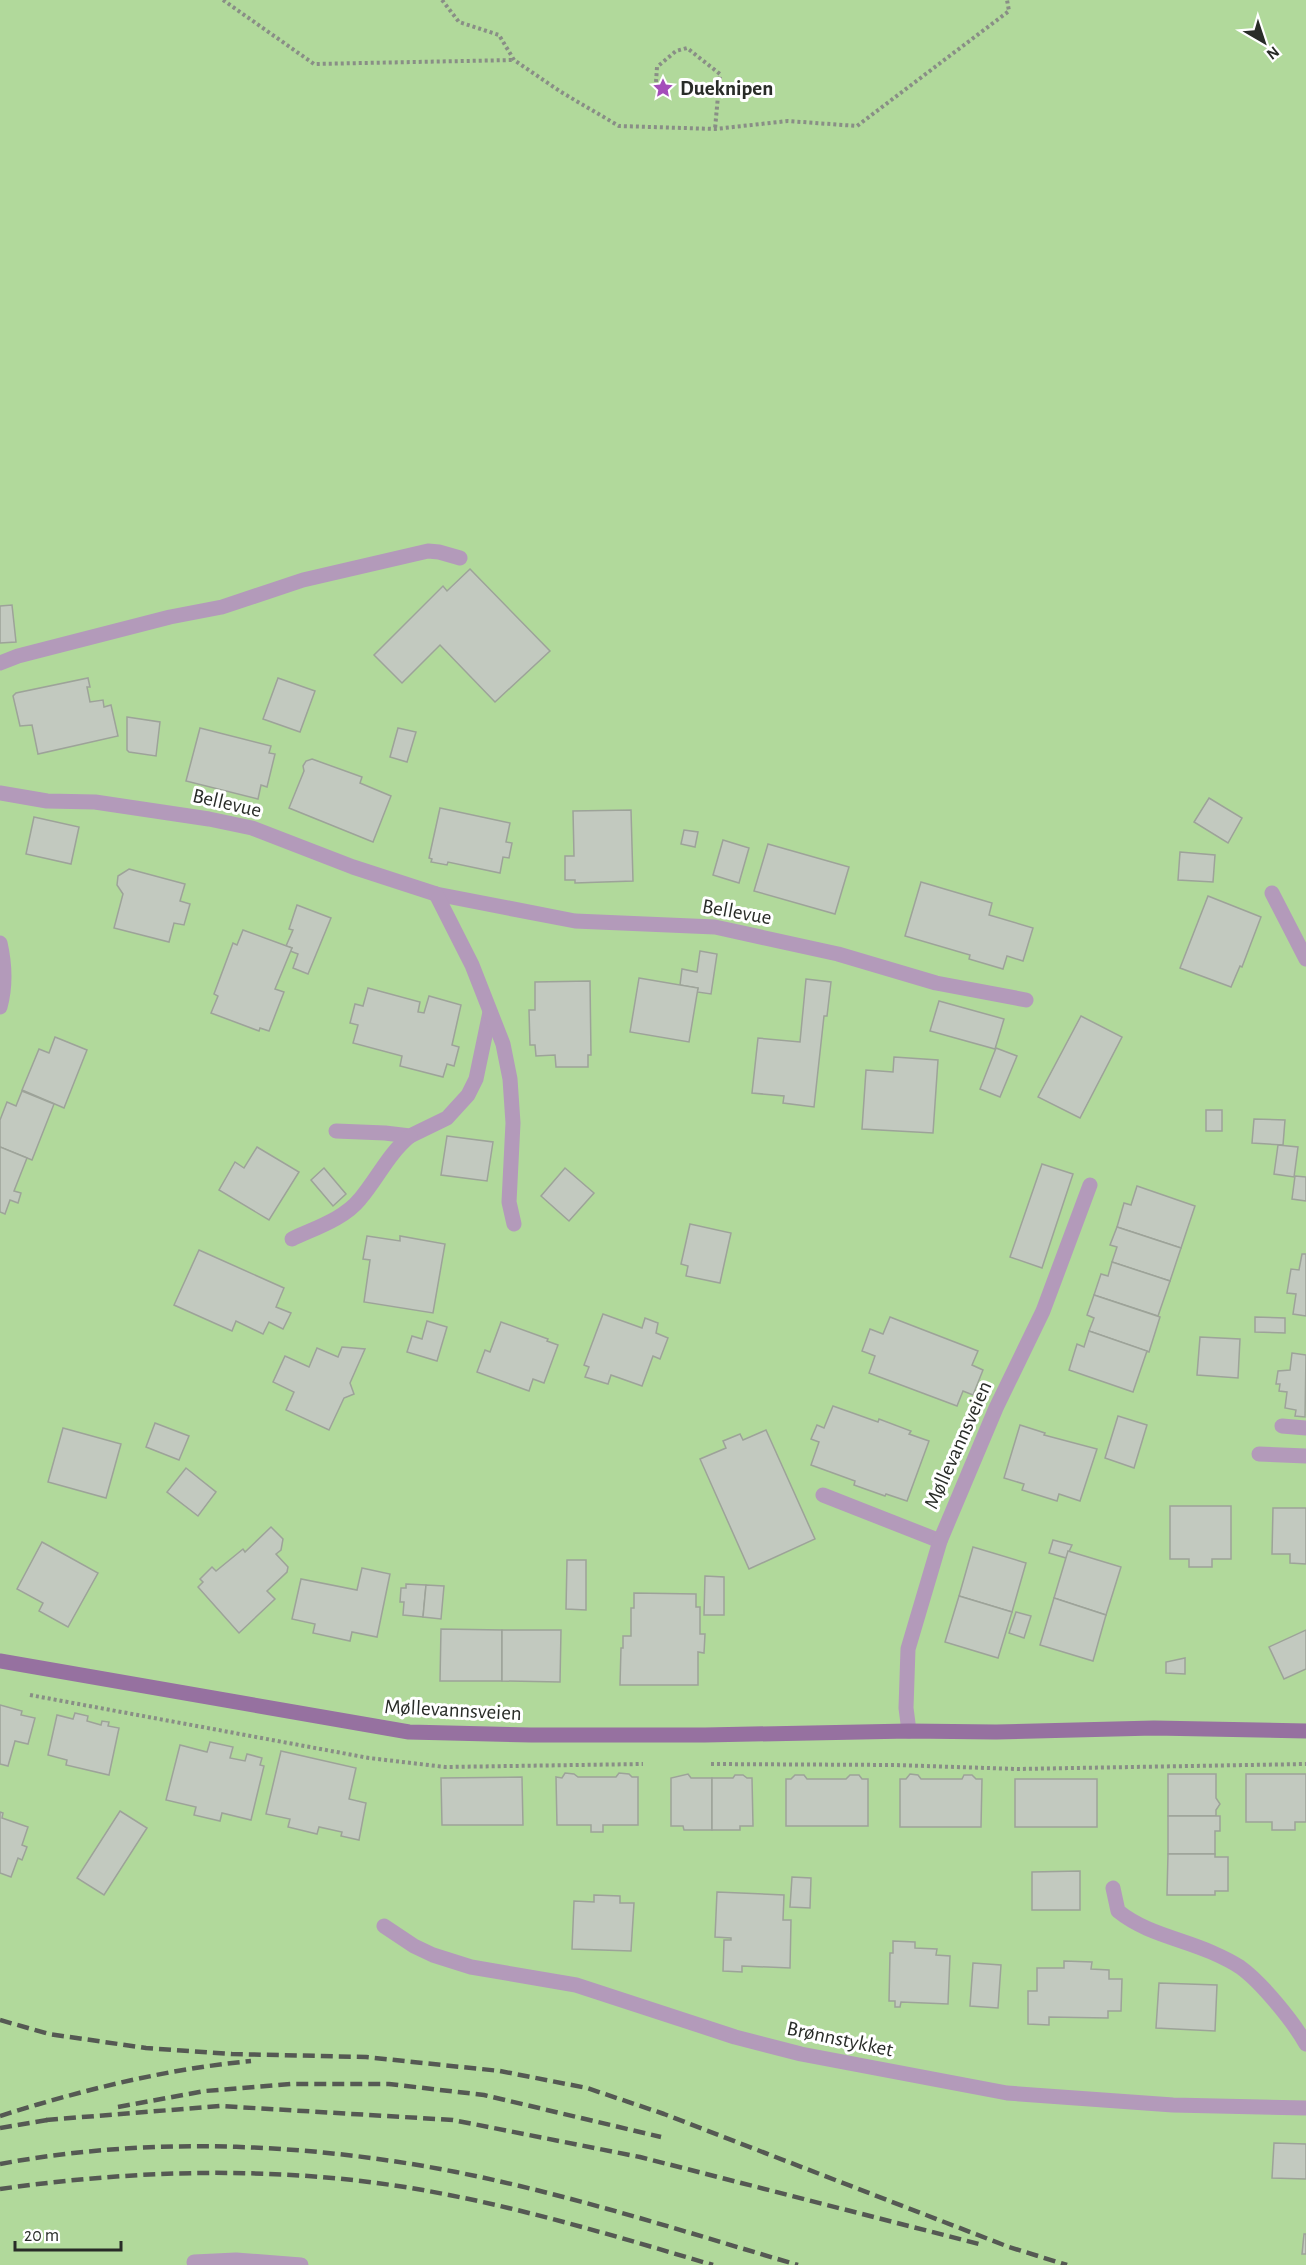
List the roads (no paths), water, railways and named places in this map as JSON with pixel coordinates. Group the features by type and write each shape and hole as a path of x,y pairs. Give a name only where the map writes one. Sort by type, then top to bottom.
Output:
{"main road":[{"name":"Møllevannsveien","path":"0,1661 409,1732 705,1735 1154,1728 1306,1731"}],"street":[{"path":"0,663 18,656 170,617 222,607 303,580 428,551 460,558"},
{"name":"Bellevue","path":"0,793 47,801 95,802 137,807 209,819 252,828 353,867 436,894 575,921 715,927 838,954 936,983 1026,1000"},
{"path":"1272,893 1306,959"},
{"path":"436,894 472,965 503,1044 510,1079 513,1149 509,1202 514,1224"},
{"path":"0,943 5,965 4,992 0,1007"},
{"path":"292,1239 336,1218 359,1201 384,1166 410,1137 447,1118 468,1095 476,1079 490,1012"},
{"path":"336,1131 385,1133 410,1137"},
{"name":"Møllevannsveien","path":"909,1731 906,1708 908,1649 940,1542 996,1408 1043,1311 1090,1185"},
{"path":"1282,1426 1306,1428"},
{"path":"1259,1454 1306,1456"},
{"path":"823,1495 940,1542"},
{"path":"1113,1888 1118,1911 1132,1923 1210,1952 1239,1966 1266,1992 1306,2044"},
{"name":"Brønnstykket","path":"384,1926 414,1946 462,1964 576,1985 735,2037 812,2056 1007,2093 1173,2105 1306,2108"},
{"path":"194,2262 236,2260 301,2265"}],"railway":[{"path":"0,2020 49,2034 146,2048 232,2054 366,2057 500,2071 587,2088 664,2114 1009,2247 1067,2265"},
{"path":"0,2116 124,2082 187,2069 251,2061"},
{"path":"118,2107 205,2091 291,2084 389,2084 484,2095 661,2137"},
{"path":"46,2120 220,2106 453,2120 640,2157 979,2244"},
{"path":"0,2128 53,2119"},
{"path":"0,2164 113,2149 171,2147 286,2149 400,2162 499,2181 542,2192 798,2265"},
{"path":"0,2189 45,2183 180,2173 271,2174 361,2181 406,2187 495,2205 583,2227 713,2265"}],"place":[{"name":"Dueknipen","path":"663,88"}]}
